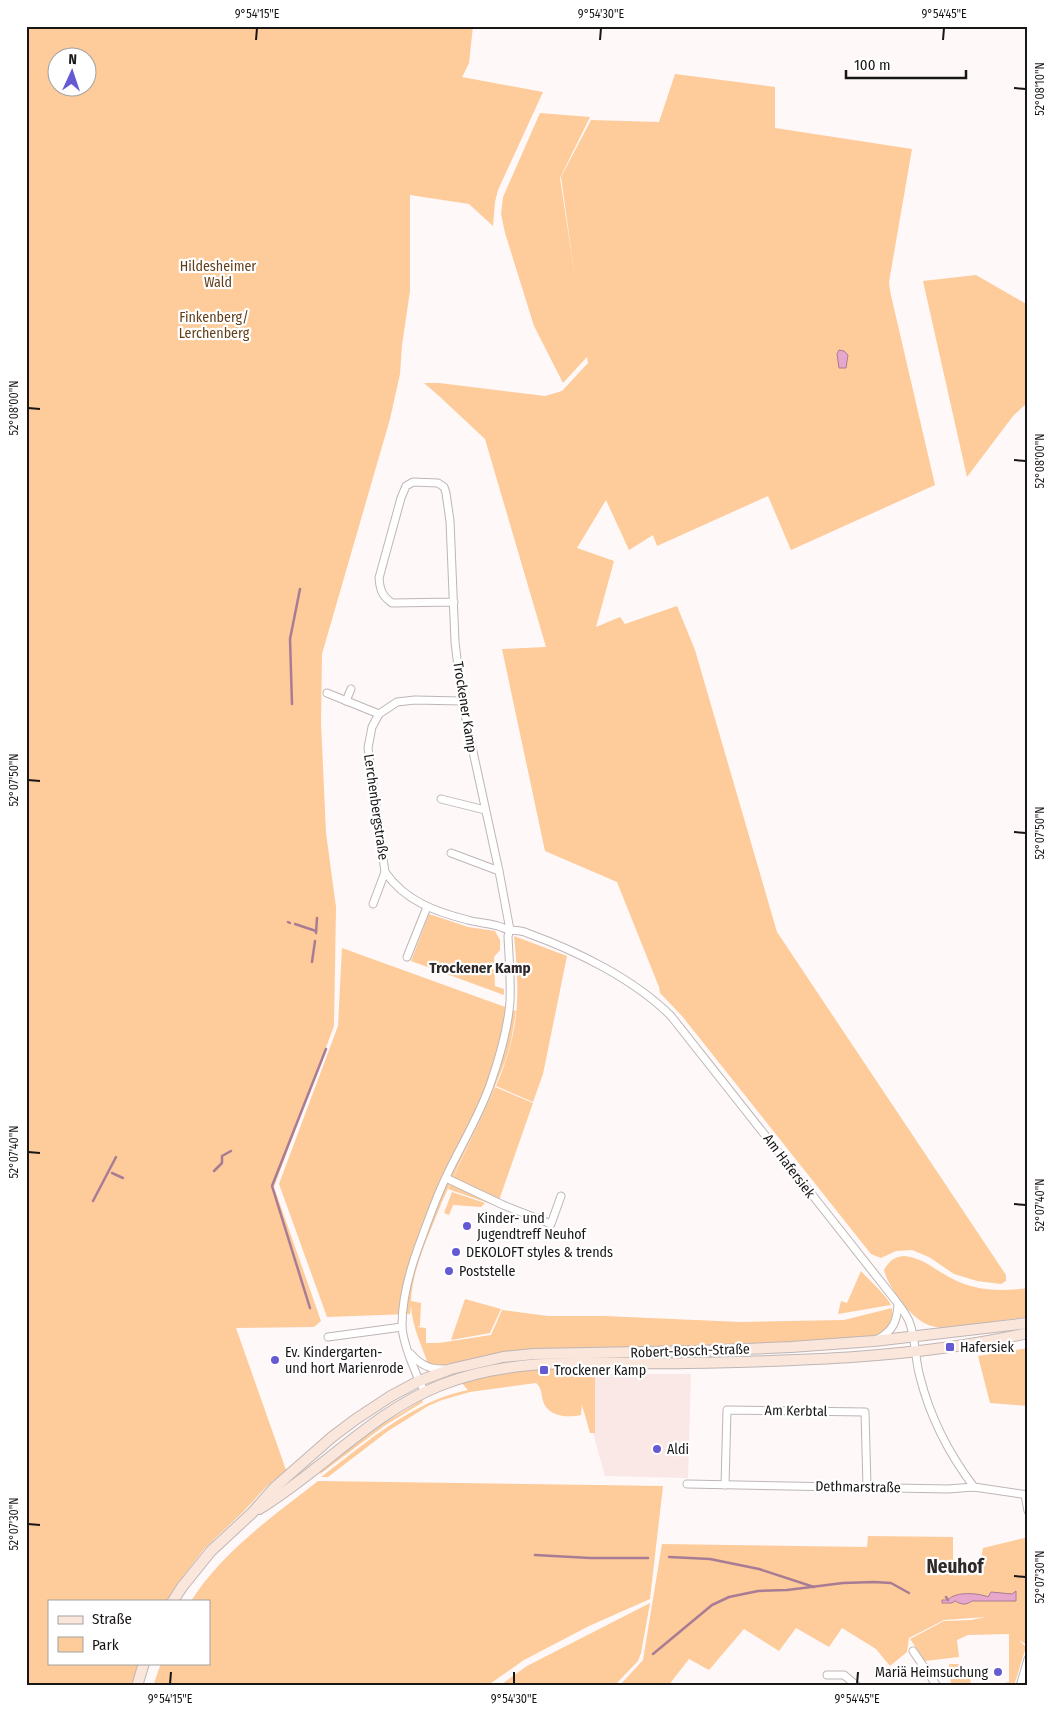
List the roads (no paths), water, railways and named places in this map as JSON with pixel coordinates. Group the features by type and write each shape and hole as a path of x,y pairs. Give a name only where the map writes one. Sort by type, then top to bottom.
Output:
{"main road":[{"name":"Robert-Bosch-Straße","path":"174,1600 211,1551 252,1513 274,1488 356,1418 419,1381 451,1369 495,1359 534,1354 791,1347 913,1337 1028,1322"},
{"name":"Robert-Bosch-Straße","path":"252,1513 284,1494 365,1428 424,1393 468,1376 504,1368 536,1364 790,1360 950,1347 1028,1333"},
{"path":"137,1686 144,1664"}],"street":[{"name":"Trockener Kamp","path":"424,1393 408,1350 402,1327 404,1300 409,1274 446,1178 490,1084 503,1042 510,1000 508,936 510,930 462,701 455,642 454,602 450,521 444,487 438,483 413,482 406,486 401,498 379,578 380,589 384,597 392,603 454,602"},
{"path":"346,701 351,689"},
{"path":"327,693 379,714 397,702 415,700 462,701"},
{"name":"Lerchenbergstraße","path":"379,714 372,727 368,748 385,872 404,894 427,907 469,921 499,926 510,930"},
{"path":"441,799 485,810"},
{"path":"451,854 499,871"},
{"name":"Lerchenbergstraße","path":"373,904 385,872"},
{"path":"407,957 427,907"},
{"name":"Am Hafersiek","path":"510,930 526,932 578,953 656,1001 687,1034 910,1322 919,1374 933,1416 955,1460 974,1487"},
{"path":"446,1178 503,1206 550,1224 561,1196"},
{"path":"874,1341 891,1330 897,1319 898,1305"},
{"path":"328,1337 402,1327"},
{"path":"408,1350 416,1360 426,1367 438,1370 451,1369"},
{"name":"Am Kerbtal","path":"725,1485 727,1410 865,1412 867,1487"},
{"name":"Dethmarstraße","path":"688,1484 948,1489 974,1487 1026,1495"},
{"path":"1026,1495 1028,1511"},
{"path":"913,1650 937,1686"},
{"path":"1020,1686 1028,1659"},
{"path":"827,1675 844,1675 857,1686"}],"waterway":[{"path":"292,704 290,639 300,589"},
{"path":"316,933 317,918"},
{"path":"295,924 316,931"},
{"path":"312,962 315,941"},
{"path":"310,1308 272,1186 326,1049"},
{"path":"214,1171 222,1163 222,1156 231,1151"},
{"path":"93,1201 116,1157"},
{"path":"112,1173 123,1178"},
{"path":"535,1555 590,1558 648,1558"},
{"path":"669,1557 710,1559 759,1569 814,1587"},
{"path":"653,1654 712,1605 729,1597 758,1591 874,1582 891,1583 909,1593"}],"place":[{"name":"Kinder- und Jugendtreff Neuhof","path":"467,1226"},
{"name":"DEKOLOFT styles & trends","path":"456,1252"},
{"name":"Poststelle","path":"449,1271"},
{"name":"Hafersiek","path":"950,1347"},
{"name":"Ev. Kindergarten- und hort Marienrode","path":"275,1360"},
{"name":"Trockener Kamp","path":"544,1370"},
{"name":"Aldi","path":"657,1449"},
{"name":"Mariä Heimsuchung","path":"998,1672"}],"district":[{"name":"Trockener Kamp","path":"480,968"},
{"name":"Neuhof","path":"955,1566"}],"park label":[{"name":"Hildesheimer Wald","path":"218,274"},
{"name":"Finkenberg/ Lerchenberg","path":"214,326"}]}
